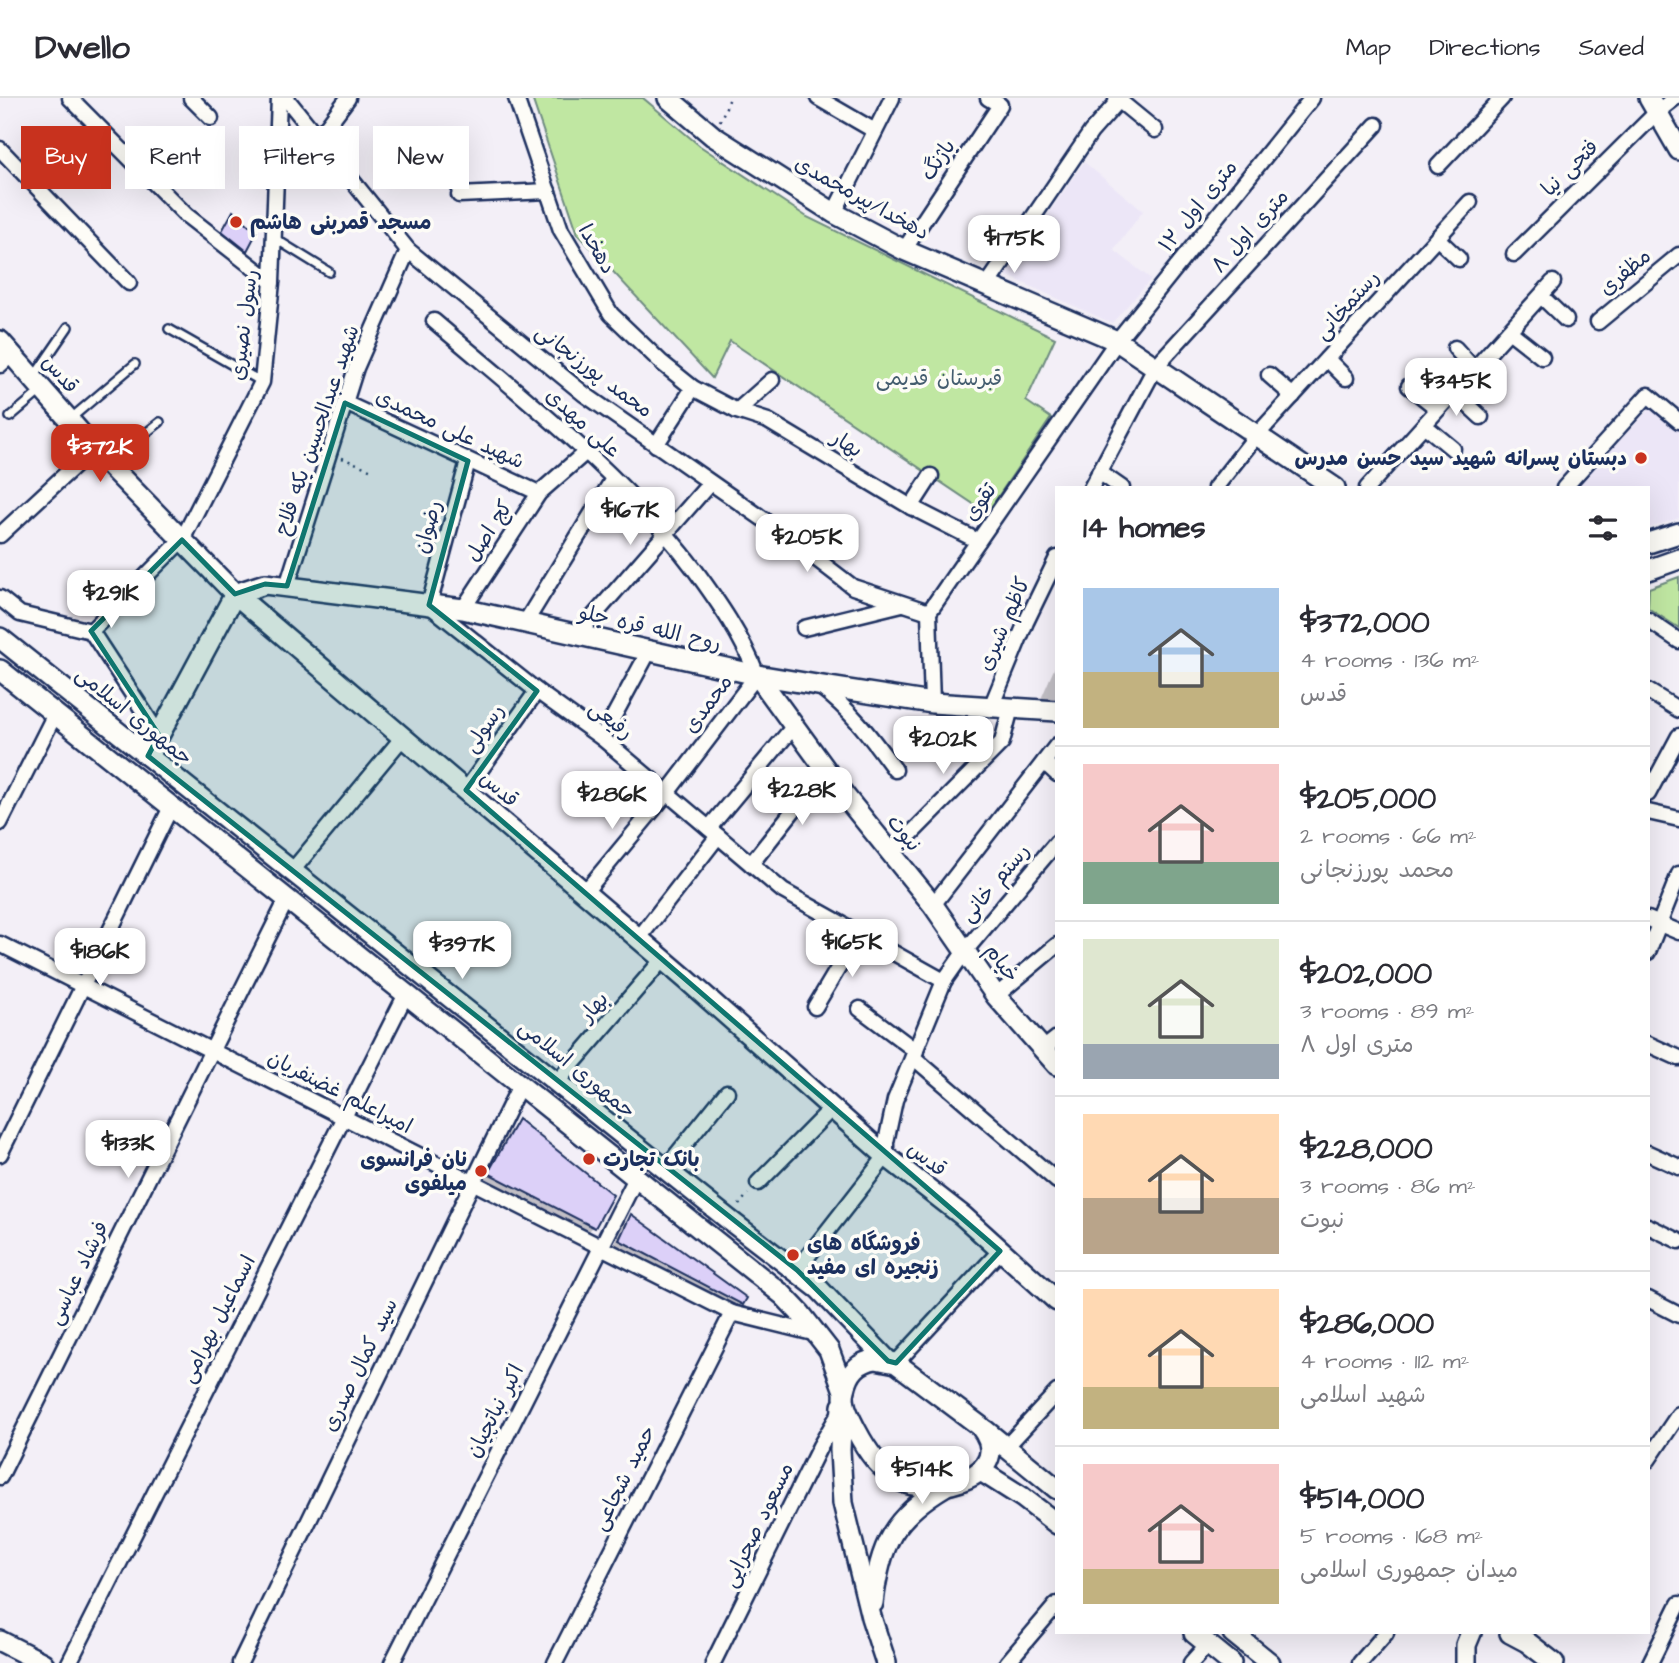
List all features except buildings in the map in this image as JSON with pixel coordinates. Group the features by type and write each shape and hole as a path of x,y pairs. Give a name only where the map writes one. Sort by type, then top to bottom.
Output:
{"main road":[{"name":"دهخدا/پیرمحمدی","path":"668,98 713,136 834,213 904,250 1117,341 1332,486"},
{"path":"1653,105 1679,150"},
{"name":"قدس","path":"4,353 38,384 107,463 235,594 663,958 886,1156 963,1216 1055,1299"},
{"path":"1650,542 1679,533"},
{"path":"1650,568 1679,559"},
{"name":"روح الله قره جلو","path":"235,594 265,583 463,609 757,675 932,703 1055,711"},
{"path":"148,756 235,594"},
{"name":"جمهوری اسلامی","path":"0,638 728,1219 797,1270 892,1362 981,1426"},
{"path":"0,670 783,1294 829,1350 843,1399 870,1456 881,1467 903,1482 923,1486 948,1484 973,1477 981,1471 990,1453 987,1434 981,1426"},
{"name":"نبوت","path":"757,675 891,854 933,905 965,951"},
{"name":"خیام","path":"965,951 996,996 1050,1044"},
{"path":"881,1659 843,1503 841,1450 843,1399 855,1368 865,1361 876,1359 892,1362"},
{"path":"981,1426 1055,1487"},
{"path":"981,1471 1055,1522"},
{"path":"871,1618 877,1566 891,1533 908,1512 948,1484"},
{"path":"1234,1634 1270,1663"},
{"path":"1466,1663 1466,1645 1470,1634"},
{"path":"1512,1634 1554,1663"},
{"path":"1201,1639 1231,1663"},
{"path":"0,1641 43,1663"}],"street":[{"path":"70,98 186,215 272,282"},
{"path":"191,98 211,118"},
{"name":"رسول نصیری","path":"91,631 182,540 262,382 272,282 279,98"},
{"name":"محمد پورزنجانی","path":"286,98 308,126"},
{"path":"327,126 348,98"},
{"name":"دهخدا","path":"516,98 561,230 611,314 662,363 693,388"},
{"path":"818,98 876,131"},
{"path":"834,213 892,98"},
{"name":"باژنگ","path":"904,250 1000,105 988,98"},
{"name":"۱۲ متری اول","path":"1117,341 1312,98"},
{"path":"1437,166 1502,98"},
{"name":"فتحی نیا","path":"1514,254 1653,105 1675,98"},
{"path":"987,285 1091,132 1118,99 1155,130"},
{"name":"۸ متری اول","path":"1156,366 1376,125"},
{"path":"0,149 129,283"},
{"name":"محمد پورزنجانی","path":"359,189 408,250 584,394 775,528 853,587 929,612"},
{"path":"459,195 548,191"},
{"name":"رستمخانی","path":"1217,486 1256,436 1470,202"},
{"path":"1437,238 1459,258"},
{"name":"شهید عبدالحسین یکه فلاح","path":"287,586 356,368 408,250"},
{"name":"مظفری","path":"1598,322 1679,255"},
{"path":"1369,486 1553,282"},
{"path":"1541,296 1566,320"},
{"name":"علی مهدی","path":"434,321 587,451 666,533 716,599 747,650 757,675"},
{"path":"1509,331 1542,357"},
{"name":"تقوی","path":"929,612 1117,341"},
{"path":"1455,348 1474,369"},
{"path":"1327,359 1346,378"},
{"path":"1092,486 1156,366"},
{"path":"1269,375 1293,396"},
{"path":"737,411 772,380"},
{"path":"1409,386 1438,409"},
{"path":"656,445 693,388"},
{"name":"بهار","path":"693,388 737,411 768,421 911,507 978,541"},
{"path":"1454,392 1482,417"},
{"path":"1566,486 1648,395 1677,415"},
{"name":"شهید علی محمدی","path":"345,403 539,494"},
{"path":"1424,425 1453,449"},
{"path":"0,535 94,448"},
{"name":"کج اصل","path":"463,609 539,494 587,451"},
{"name":"رضوان","path":"429,605 468,461"},
{"path":"1099,472 1119,486"},
{"path":"911,507 931,476"},
{"path":"525,623 613,479"},
{"path":"576,635 710,483"},
{"name":"کاظم شیری","path":"991,707 1026,622 1055,562"},
{"path":"0,598 20,614 91,631 159,736"},
{"path":"804,628 904,604"},
{"name":"رفیعی","path":"429,605 537,691 602,738 783,891 944,981"},
{"path":"929,612 932,703"},
{"path":"1650,621 1679,640"},
{"path":"602,738 649,651"},
{"name":"محمدی","path":"585,892 667,793 757,675"},
{"path":"817,685 844,705 895,770"},
{"name":"رسولی","path":"466,790 537,691"},
{"path":"1650,692 1679,710"},
{"path":"891,854 1002,742 1011,708"},
{"path":"0,823 55,714"},
{"path":"639,939 714,832 794,726"},
{"path":"1650,790 1679,736"},
{"path":"292,871 403,737"},
{"path":"933,905 1055,748"},
{"path":"1044,762 1055,772"},
{"path":"751,864 826,769"},
{"path":"0,1154 171,807"},
{"path":"1650,812 1679,819"},
{"name":"رستم خانی","path":"886,1156 886,1142 895,1100 944,981 965,951 1055,844"},
{"path":"1650,942 1654,921 1679,874"},
{"name":"فرشاد عباسی","path":"0,1477 287,899"},
{"path":"1654,921 1679,932"},
{"path":"815,1007 859,933"},
{"name":"امیراعلم غضنفریان","path":"0,944 732,1313 817,1334"},
{"path":"996,996 1055,947"},
{"name":"بهار","path":"557,1082 663,958"},
{"name":"اسماعیل بهرامی","path":"68,1663 406,994"},
{"path":"860,1009 915,1054 1055,1179"},
{"path":"1650,1045 1678,1056"},
{"name":"سید کمال صدری","path":"240,1663 520,1085"},
{"path":"665,1169 727,1092"},
{"path":"758,1183 832,1108"},
{"path":"1650,1154 1679,1167"},
{"path":"797,1270 886,1156"},
{"name":"اکبر نباتچیان","path":"392,1663 636,1178"},
{"path":"1650,1227 1679,1241"},
{"path":"892,1362 1000,1251"},
{"path":"1650,1300 1679,1315"},
{"name":"حمید شجاعی","path":"555,1663 732,1313"},
{"path":"1006,1447 1055,1394"},
{"name":"مسعود صحرایی","path":"713,1663 843,1399"},
{"path":"1650,1457 1679,1415"},
{"path":"1650,1663 1679,1604"},
{"path":"1007,1663 1055,1606"},
{"path":"1360,1663 1385,1634"},
{"path":"1191,1663 1201,1639"}],"lane":[{"path":"274,238 329,272"},
{"path":"10,417 38,384 68,327"},
{"path":"169,329 262,382"},
{"path":"69,420 135,363"},
{"path":"107,463 160,422"}],"path":[{"path":"713,136 730,98"},
{"path":"329,453 372,470"},
{"path":"728,1219 758,1183"}],"highlighted area":[{"path":"345,403 468,461 429,605 537,691 466,790 1000,1251 896,1363 888,1361 797,1270 148,756 159,735 91,631 182,540 235,594 265,584 287,586"}],"shaded area":[{"path":"1084,162 1143,211 1114,250 1151,279 1112,323 1006,275"},
{"name":"دبستان پسرانه شهید سید حسن مدرس","path":"1653,405 1679,429 1679,518 1650,528 1650,486 1578,486"}],"green space":[{"name":"قبرستان قدیمى","path":"532,98 643,98 700,146 807,217 1055,338 1026,401 1051,418 987,513 730,341 712,378 578,234"},
{"path":"1679,577 1679,628 1650,609 1650,588"}],"place":[{"name":"مسجد قمربنی هاشم","path":"236,222"},
{"name":"دبستان پسرانه شهید سید حسن مدرس","path":"1641,458"},
{"name":"بانک تجارت","path":"589,1159"},
{"name":"نان فرانسوی میلفوی","path":"481,1171"},
{"name":"فروشگاه های زنجیره ای مفید","path":"793,1255"}]}
